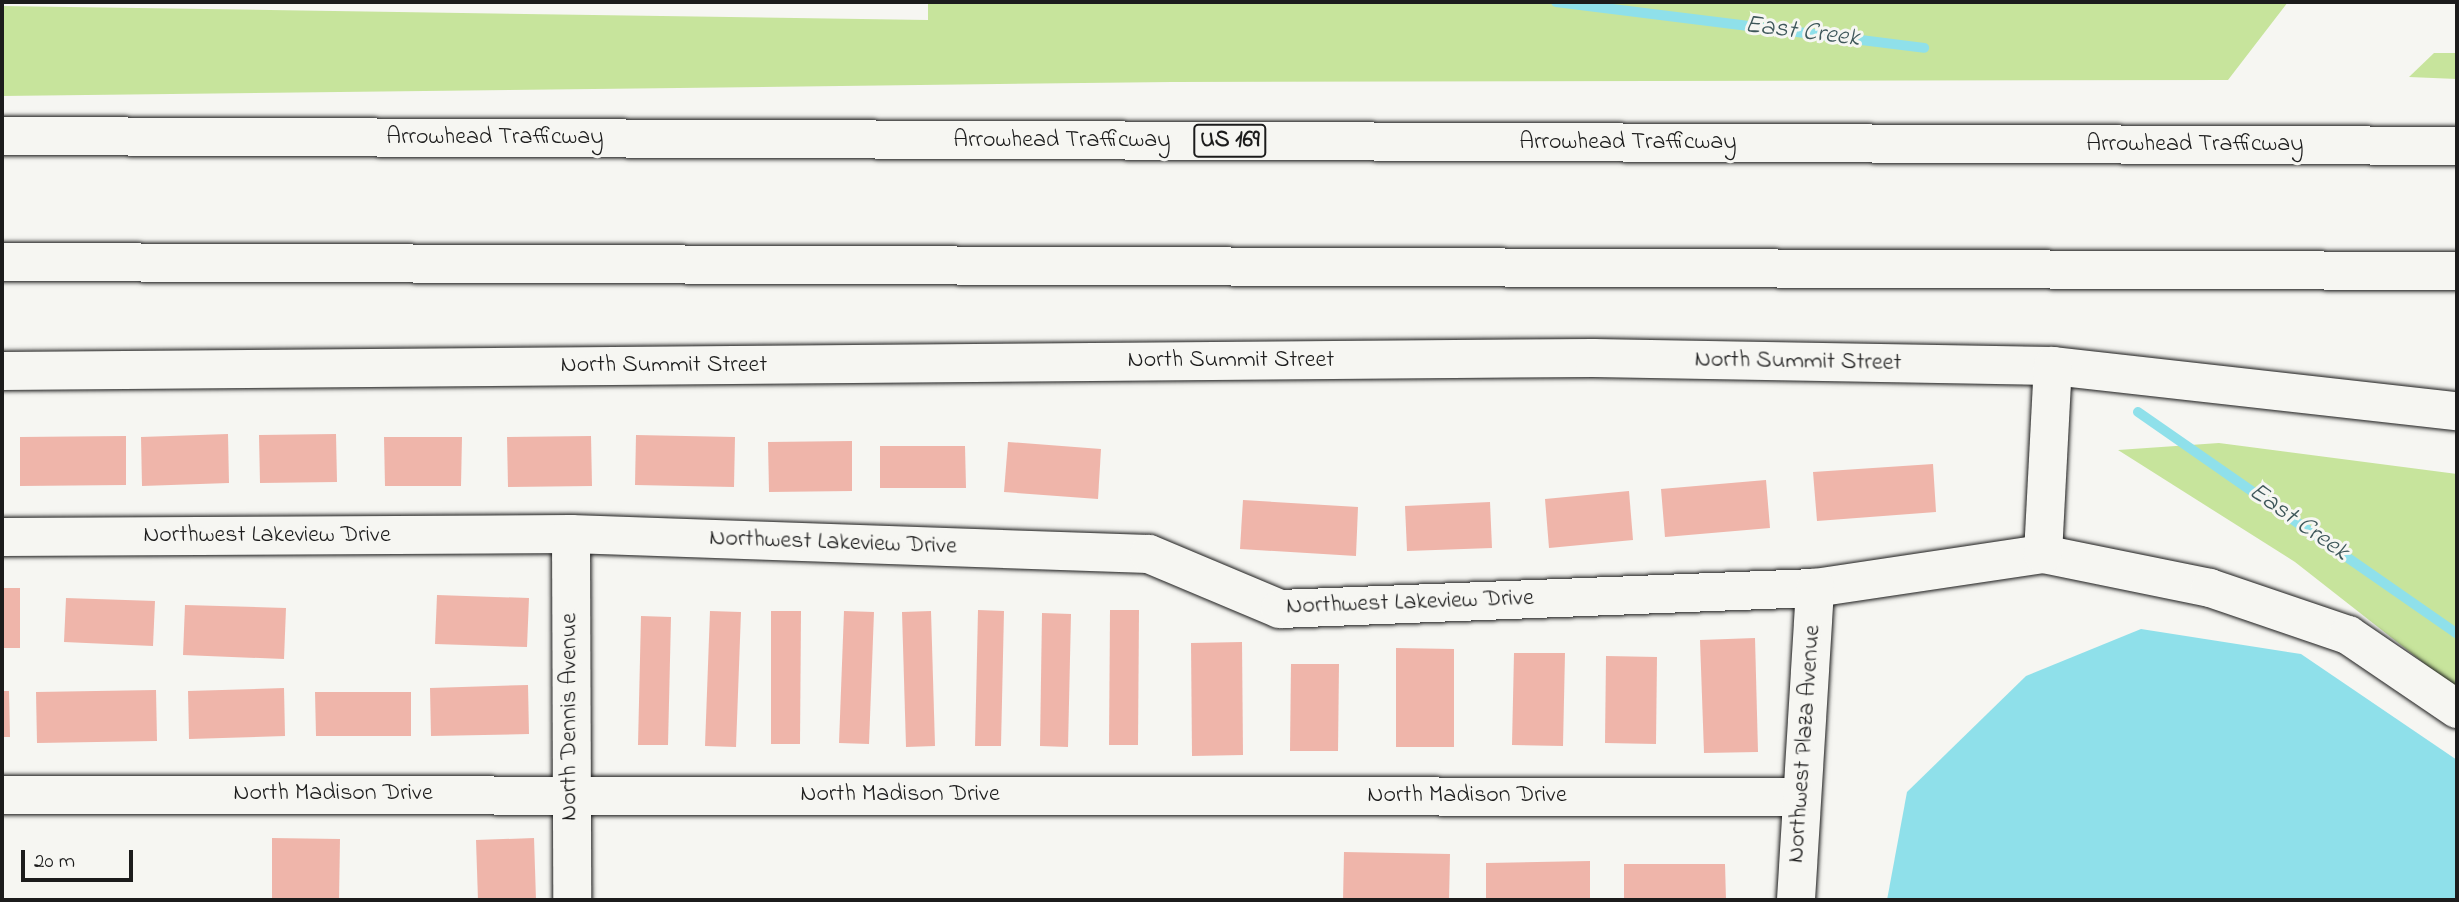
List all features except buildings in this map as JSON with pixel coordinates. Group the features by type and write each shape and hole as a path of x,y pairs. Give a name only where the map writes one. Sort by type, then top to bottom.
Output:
{"main road":[{"name":"Arrowhead Trafficway","path":"2,136 2457,146"},
{"path":"2,262 2457,271"},
{"name":"North Summit Street","path":"2,371 1593,358 2053,366 2457,411"},
{"path":"2043,554 2053,366"},
{"name":"Northwest Lakeview Drive","path":"2,537 571,534 1149,554 1280,609 1815,588 2043,554 2210,588 2348,635 2457,709"},
{"name":"North Dennis Avenue","path":"571,534 568,794 572,900"},
{"name":"Northwest Plaza Avenue","path":"1796,900 1799,797 1815,588"},
{"name":"North Madison Drive","path":"2,795 1799,797"}],"green space":[{"path":"928,2 2288,2 2228,80 1172,82 2,96 2,6 928,20"},
{"path":"2434,53 2457,53 2457,79 2409,77"},
{"path":"2219,443 2457,474 2457,689 2295,562 2118,450"}],"water":[{"path":"2141,629 2301,654 2457,760 2457,900 1887,900 1907,792 2026,676"}],"waterway":[{"name":"East Creek","path":"1556,2 1924,48"},
{"name":"East Creek","path":"2138,412 2457,634"}]}
